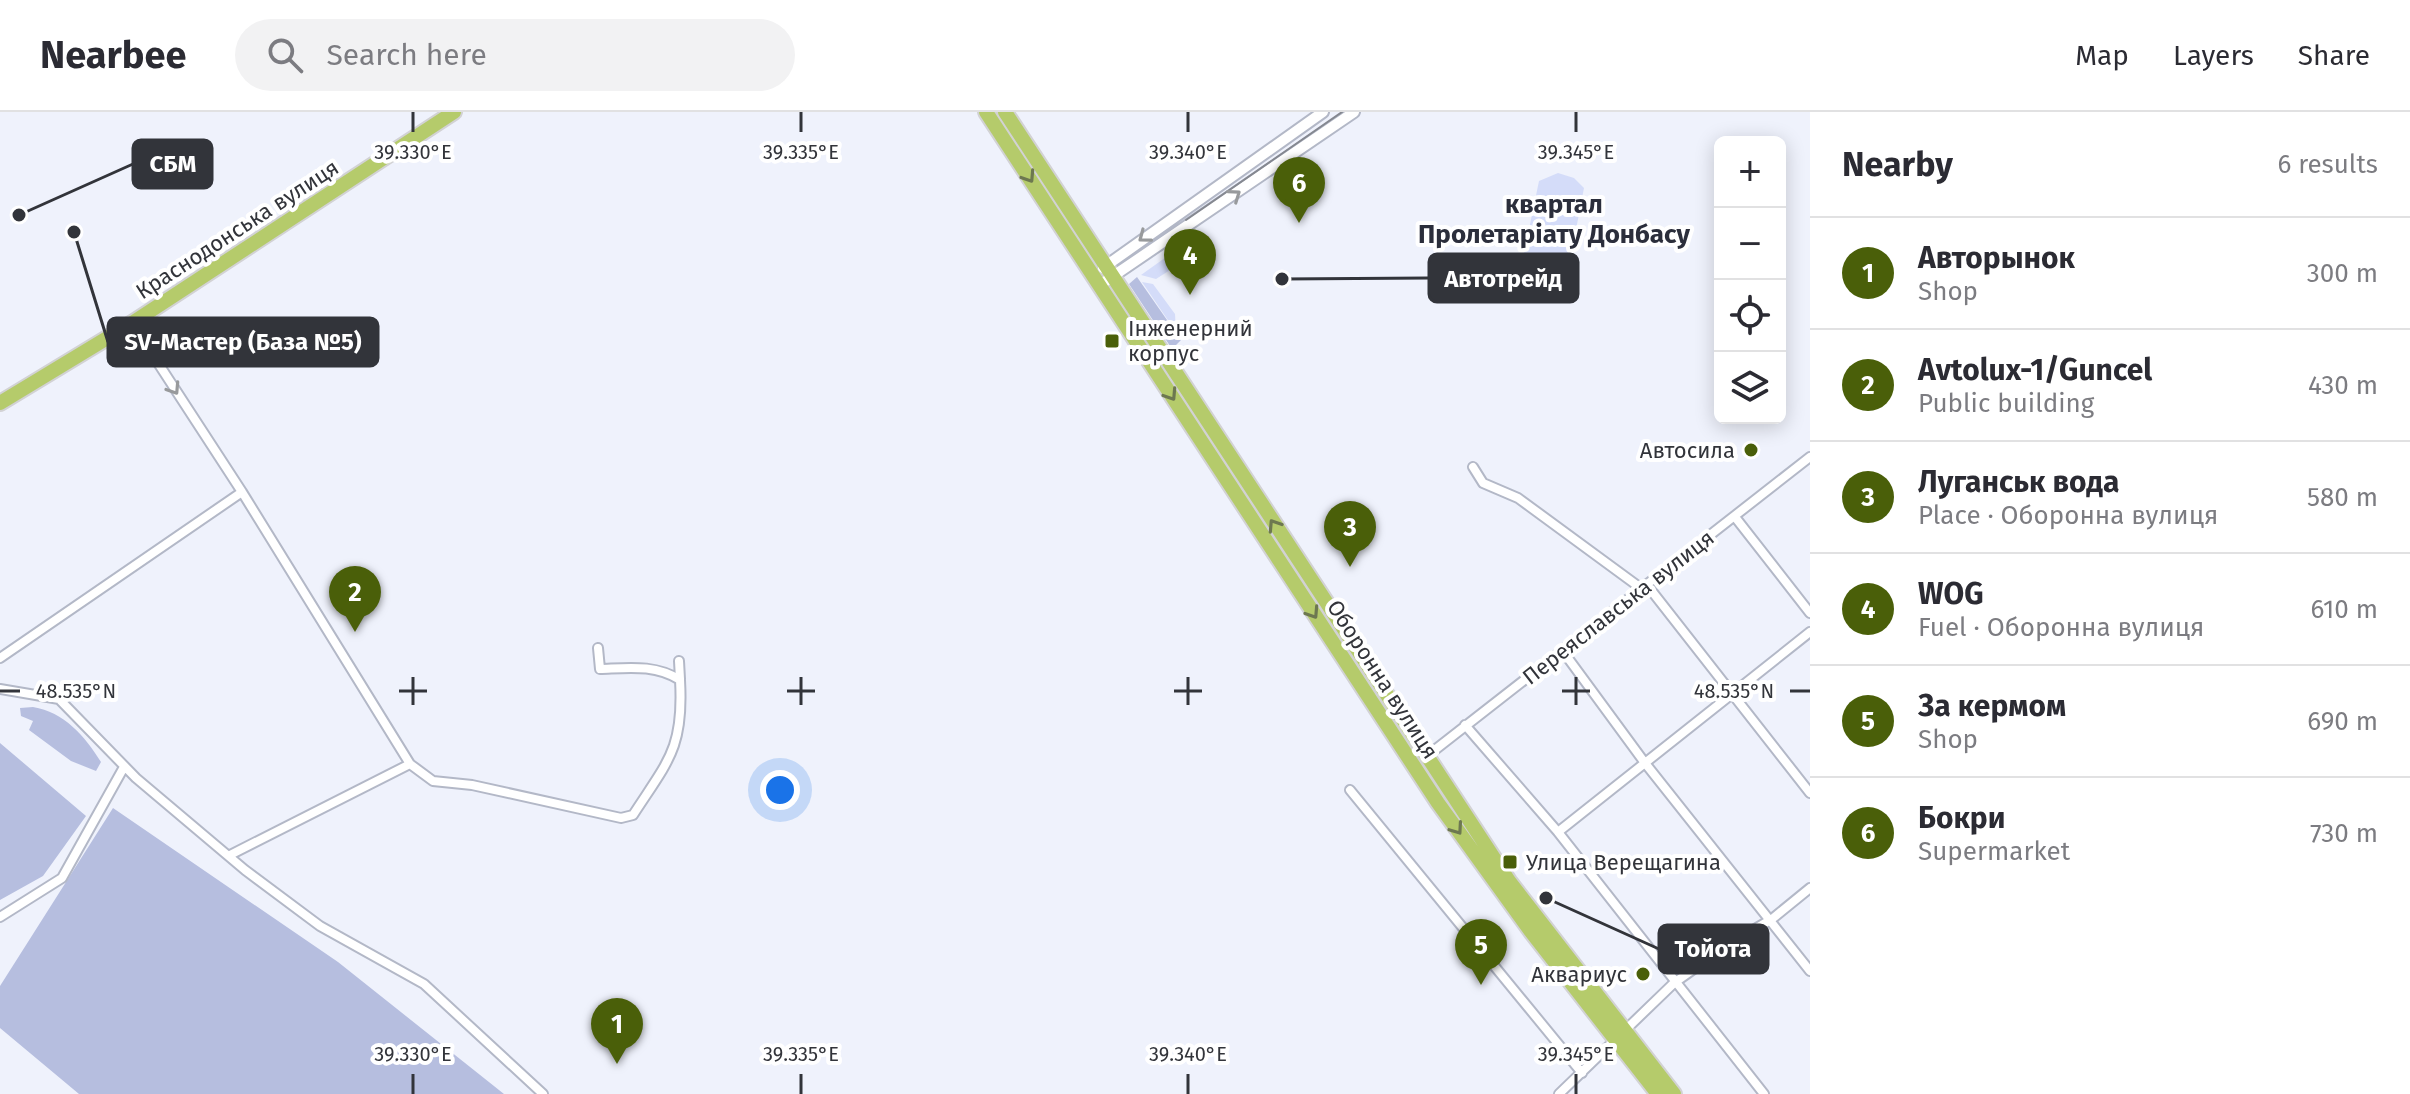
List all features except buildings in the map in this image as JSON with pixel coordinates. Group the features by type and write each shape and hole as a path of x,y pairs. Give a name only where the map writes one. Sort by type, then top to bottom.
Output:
{"main road":[{"name":"Краснодонська вулиця","path":"0,403 132,323 454,112"},
{"name":"Оборонна вулиця","path":"986,112 1103,276 1509,881 1658,1094"},
{"name":"Оборонна вулиця","path":"1005,112 1103,276 1438,803 1620,1036 1674,1094"}],"street":[{"path":"1103,276 1188,206 1323,112"},
{"path":"1103,276 1198,220 1354,112"},
{"path":"1188,206 1198,220"},
{"path":"132,323 242,492 410,764 433,781 472,785 621,818 633,815 679,742 682,718 679,661"},
{"name":"Переяславська вулиця","path":"1426,756 1810,457"},
{"path":"1473,467 1483,483 1518,498 1644,587 1810,793"},
{"path":"0,658 242,492"},
{"path":"1735,517 1810,613"},
{"path":"1558,832 1810,632"},
{"path":"598,648 600,669 651,668 666,671 680,680"},
{"path":"1562,650 1645,763 1772,919 1810,971"},
{"path":"0,689 59,699 124,767 245,870 320,926 424,984 543,1094"},
{"path":"1465,725 1558,832 1764,1094"},
{"path":"230,855 410,764"},
{"path":"0,917 62,878 124,767"},
{"path":"1350,790 1582,1073"},
{"path":"1559,1094 1674,983 1726,946 1772,919 1810,888"}],"shaded area":[{"path":"1558,173 1574,178 1584,188 1568,271 1556,281 1542,282 1530,276 1522,263 1539,181"},
{"path":"1197,235 1192,256 1156,279 1141,275"},
{"path":"1137,277 1181,340 1172,349 1129,284"},
{"path":"1142,282 1153,284 1175,314 1176,332"},
{"path":"33,707 54,714 81,734 101,762 96,771 71,761 29,730 33,721 21,716 20,708"},
{"path":"0,743 86,816 43,876 0,900"},
{"path":"113,808 338,962 504,1094 79,1094 0,1028 0,986"}],"tram line":[{"path":"1186,220 1342,112"}],"place":[{"name":"СБМ","path":"19,215"},
{"name":"Бокри","path":"1299,223"},
{"name":"SV-Мастер (База №5)","path":"74,232"},
{"name":"Автотрейд","path":"1282,279"},
{"name":"WOG","path":"1190,295"},
{"name":"Інженерний корпус","path":"1112,341"},
{"name":"Автосила","path":"1751,450"},
{"name":"Луганськ вода","path":"1350,567"},
{"name":"Avtolux-1/Guncel","path":"355,632"},
{"name":"Улица Верещагина","path":"1510,862"},
{"name":"Тойота","path":"1546,898"},
{"name":"Аквариус","path":"1643,974"},
{"name":"За кермом","path":"1481,985"},
{"name":"Авторынок","path":"617,1064"}],"district":[{"name":"квартал Пролетаріату Донбасу","path":"1554,219"}]}
